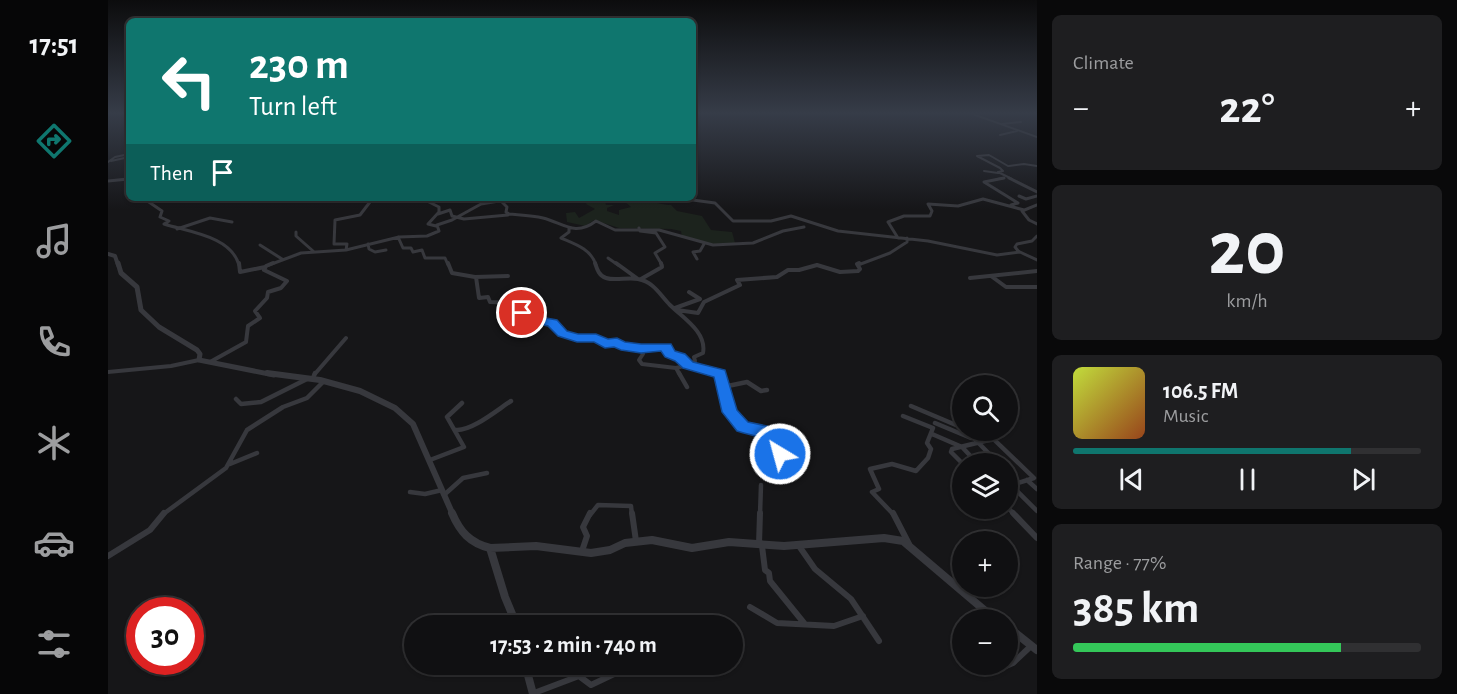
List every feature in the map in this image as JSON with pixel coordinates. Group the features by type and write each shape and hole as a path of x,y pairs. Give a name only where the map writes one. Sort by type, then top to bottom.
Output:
{"street":[{"path":"110,159 114,154 111,153"},
{"path":"998,173 1003,171 976,156 988,155 1008,166"},
{"path":"110,159 126,156"},
{"path":"990,164 995,162"},
{"path":"1004,164 1037,166"},
{"path":"999,168 1019,165"},
{"path":"984,171 998,173 1037,194"},
{"path":"1005,178 984,182 997,187 1006,197 1018,203 1011,205"},
{"path":"108,181 126,179"},
{"path":"1019,196 1026,199 1037,194"},
{"path":"898,238 888,222 904,216 930,216 932,211 928,204 958,206 983,199 1024,210 1037,205"},
{"path":"696,200 715,203 733,221 771,221 791,216 838,231 907,238 997,255 1020,252"},
{"path":"150,201 162,211 160,217 169,221 164,224 209,236 225,246 238,261 241,272 264,267 298,253 323,254 398,237 432,235 439,231 436,226"},
{"path":"346,250 348,244 334,244 335,220 357,217 370,201"},
{"path":"427,201 450,210 456,218 510,214 544,218 569,228 585,229 596,221 615,230 639,228 659,230 704,244 748,244 783,231 804,227"},
{"path":"450,210 438,214 428,224 436,226 478,205 496,201"},
{"path":"501,201 507,207 506,212 510,214"},
{"path":"438,214 439,207"},
{"path":"1024,210 1022,213 1037,224"},
{"path":"176,229 193,220 213,217 232,222"},
{"path":"569,228 569,232 561,238 585,249 594,259 599,273 605,278 640,279 655,273 663,266 655,253 665,247 656,233"},
{"path":"639,228 640,231 662,236"},
{"path":"296,232 296,236 313,252"},
{"path":"1037,236 1032,241 1017,244 1016,249 1037,260"},
{"path":"398,237 403,247 411,248 413,252 422,250 426,259 446,258 452,273 476,277 508,276"},
{"path":"675,309 698,313 704,302 740,285 737,280 777,277 788,270 799,270 817,265 833,271 858,271 860,269 857,264 876,260 894,251 908,242 907,238"},
{"path":"368,244 369,249 373,251 386,250"},
{"path":"697,259 693,252 700,251 705,247 704,244"},
{"path":"260,245 283,259"},
{"path":"108,254 114,255 121,273 138,287 141,310 159,327 197,350 200,354 199,360"},
{"path":"608,258 655,287 698,334 704,347 703,353 695,355 695,361 676,368 642,364 639,360 643,354 641,348"},
{"path":"209,363 246,341 249,326 260,318 255,311 266,299 268,292 281,288 287,281 270,275 264,267"},
{"path":"970,278 1037,271"},
{"path":"990,275 1006,288 1037,287"},
{"path":"476,277 479,298 488,297 490,302 519,303 523,318 552,323 563,333 577,338 596,338 605,344 617,342 621,346 666,347 669,354 680,357 689,365 720,374 730,412 741,426 762,430 771,436 776,441 780,454"},
{"path":"675,309 700,299 689,292"},
{"path":"236,399 241,404 260,403 310,378 346,338"},
{"path":"108,372 171,366 199,360 282,376 324,381 360,392 395,408 413,424 459,529 465,537 490,548 536,546 582,552 602,552 652,540 692,548 729,542 799,545 884,538 903,541 983,609"},
{"path":"676,368 687,387"},
{"path":"229,465 247,430 283,407 310,396 324,381"},
{"path":"723,387 747,382 760,391 767,390"},
{"path":"455,430 462,431 480,423 512,401"},
{"path":"429,460 464,447 448,422 447,416 462,403"},
{"path":"911,406 952,423"},
{"path":"903,416 933,428 927,443 931,449 928,457 918,471 890,464 870,468 879,489 872,492 879,503 888,508 905,530 909,546"},
{"path":"935,423 952,430"},
{"path":"932,434 962,447 968,453"},
{"path":"953,453 950,450 976,441 988,453"},
{"path":"995,441 1034,478 1018,482"},
{"path":"108,556 150,530 164,513 229,465 257,453"},
{"path":"410,492 425,494 442,492 464,478 487,473"},
{"path":"1027,480 1037,489"},
{"path":"761,485 760,545 765,570 769,573 770,581 804,624"},
{"path":"1018,493 1037,511"},
{"path":"582,552 587,536 584,527 594,507 598,505 631,506 636,542"},
{"path":"1018,518 1037,538"},
{"path":"799,545 815,569 849,596 879,641"},
{"path":"490,548 512,615"},
{"path":"750,608 776,623 837,626 862,616"},
{"path":"1018,635 1034,648 1018,659"},
{"path":"528,675 533,694 579,676 584,677 591,685 612,675"}],"shaded area":[{"path":"588,201 605,201 606,205 614,205 607,208 607,211 619,215 619,210 631,207 624,201 650,201 671,205 677,211 702,216 711,230 732,232 735,243 714,244 682,237 681,231 671,229 619,228 594,220 585,226 567,222 566,213 575,212 579,218 595,209 586,204"}],"route":[{"path":"522,313 523,318 552,323 563,333 577,338 596,338 605,344 617,342 621,346 666,347 669,354 680,357 688,365 713,370 722,376 723,391 730,412 741,426 747,429 762,430 773,437 780,454"}]}
